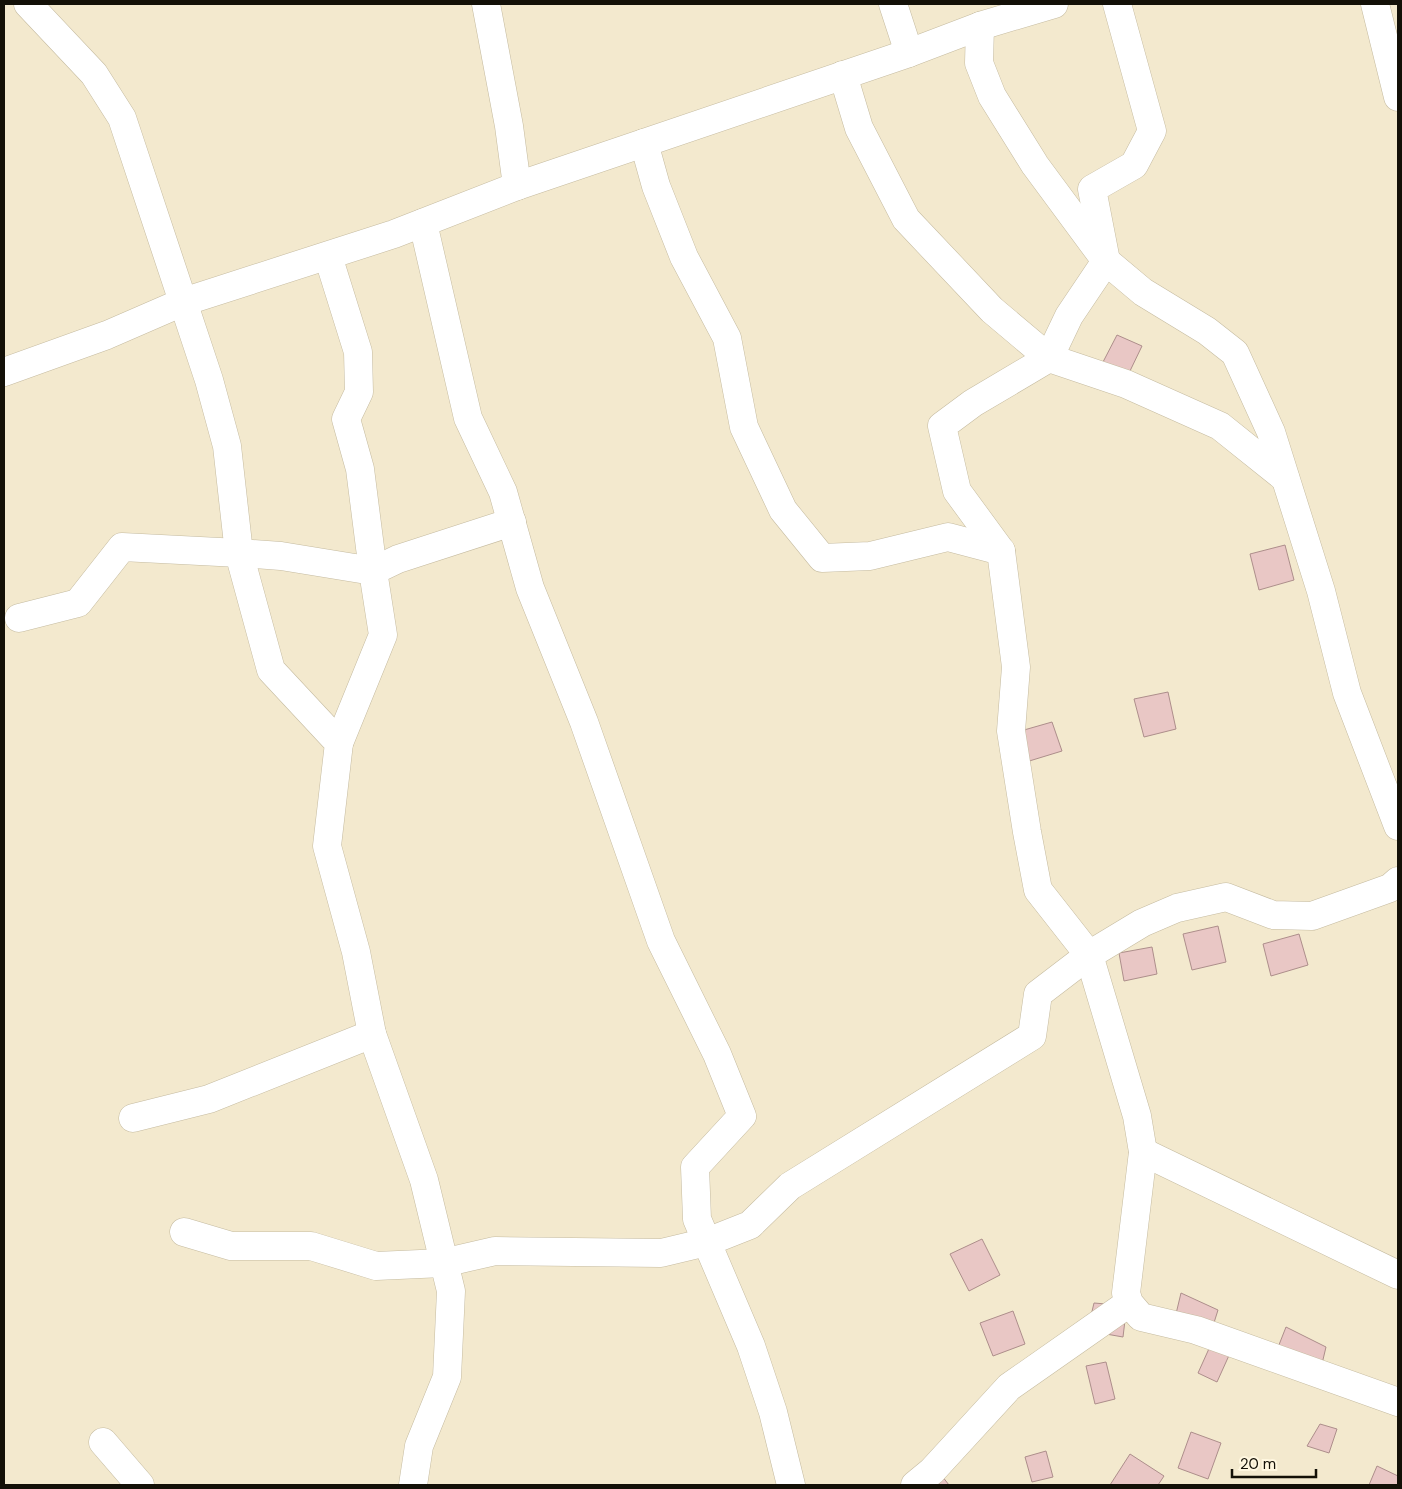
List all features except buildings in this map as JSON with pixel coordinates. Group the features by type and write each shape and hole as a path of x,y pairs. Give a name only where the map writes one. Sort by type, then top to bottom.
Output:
{"street":[{"path":"29,4 94,74 122,118 228,446 239,553 271,670 339,743"},
{"path":"486,4 509,126 517,186"},
{"path":"893,4 909,53"},
{"path":"4,372 107,335 183,302 423,224 517,186 909,53 980,26 1054,4"},
{"path":"1117,4 1152,131 1134,165 1092,189 1106,261 1069,316 1049,358 973,403 942,426 957,492 1001,551 1016,667 1011,731 1038,890 1089,955 1137,1116 1143,1152 1126,1293 1129,1303 1141,1317 1196,1330 1398,1402"},
{"path":"1375,4 1398,97"},
{"path":"980,26 980,63 992,96 1035,165 1106,261 1143,292 1207,331 1235,353 1271,432 1321,591 1348,693 1398,826"},
{"path":"843,75 859,128 906,219 992,310 1049,358 1126,384 1220,426 1285,478"},
{"path":"644,142 656,186 684,257 727,338 744,427 782,510 822,558 870,556 948,536 1001,551"},
{"path":"423,224 468,418 503,492 530,588 584,722 661,941 717,1054 742,1116 695,1167 697,1220 751,1346 773,1412 792,1485"},
{"path":"328,256 358,352 359,392 346,419 360,469 383,634 339,743 327,846 356,952 372,1034 424,1180 450,1292 447,1377 419,1446 413,1485"},
{"path":"19,618 78,603 122,547 281,556 373,571 398,559 512,522"},
{"path":"184,1232 231,1246 311,1246 376,1266 443,1263 495,1251 661,1253 707,1242 750,1225 790,1186 1032,1036 1038,994 1089,955 1142,923 1177,908 1226,897 1273,915 1312,916 1390,888 1398,881"},
{"path":"133,1118 209,1100 372,1034"},
{"path":"1143,1152 1398,1275"},
{"path":"915,1485 932,1471 1009,1387 1129,1303"},
{"path":"103,1442 140,1485"}]}
